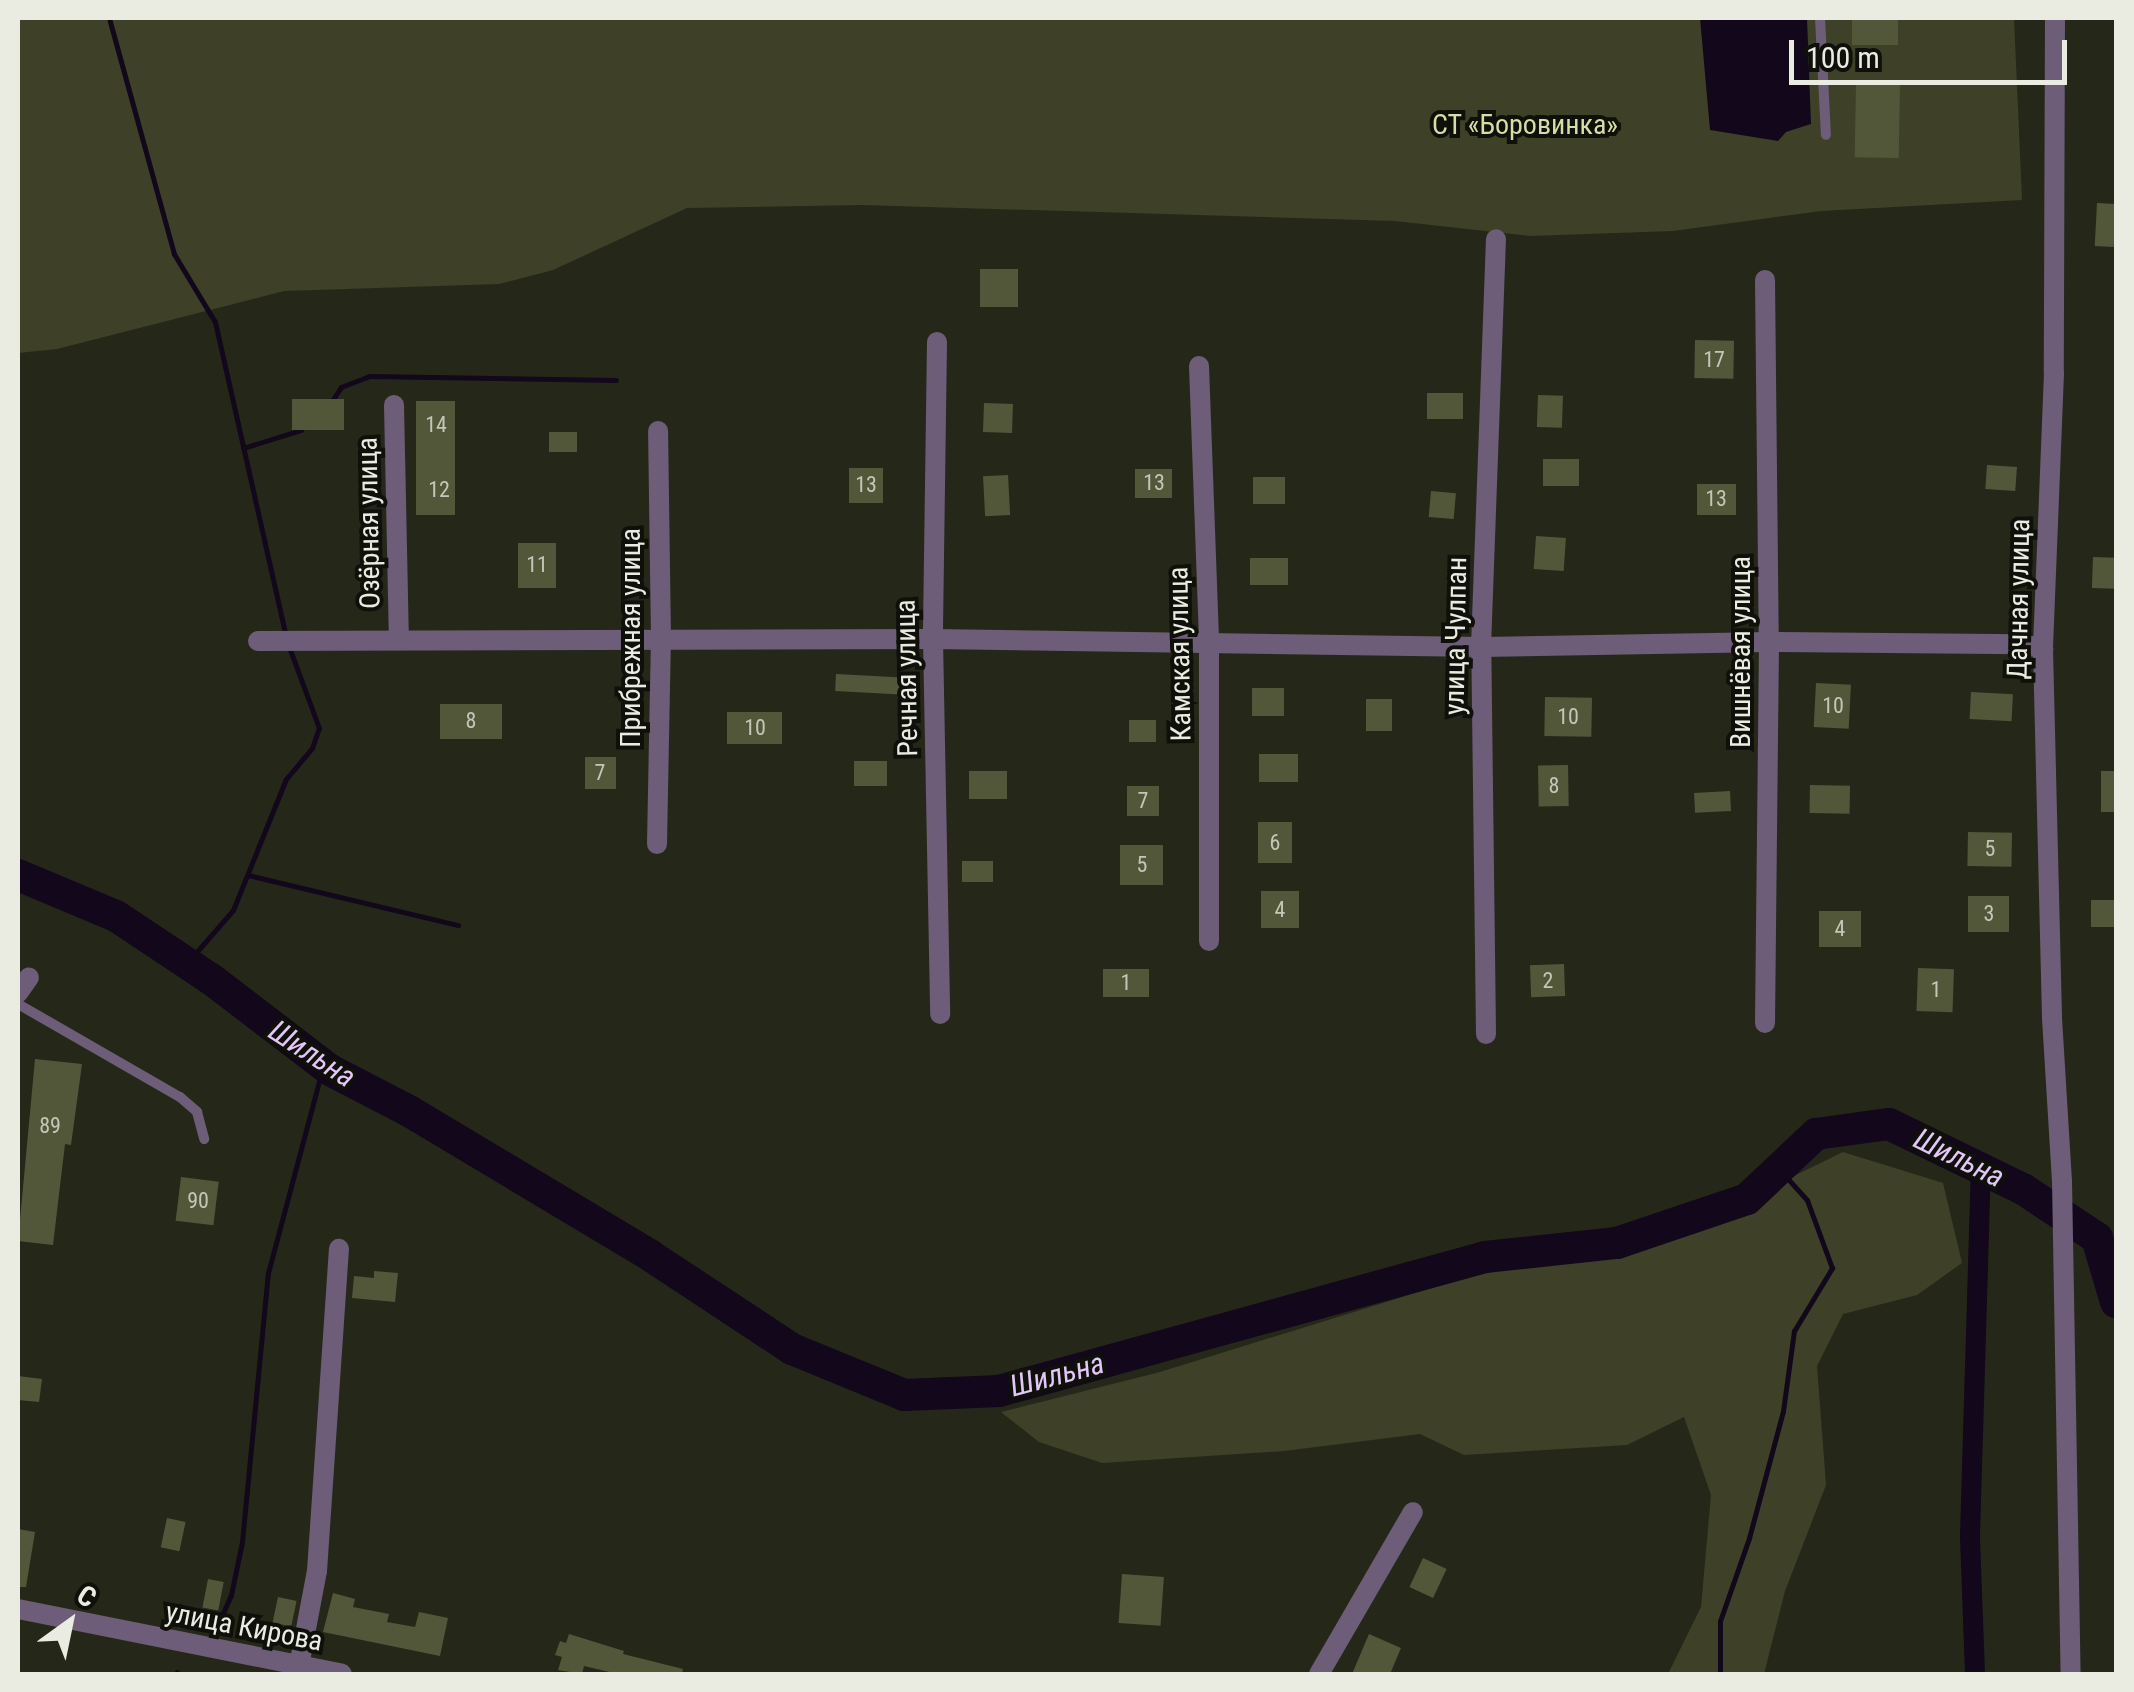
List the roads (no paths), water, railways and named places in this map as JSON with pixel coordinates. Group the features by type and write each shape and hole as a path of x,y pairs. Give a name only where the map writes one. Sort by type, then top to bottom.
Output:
{"street":[{"name":"Дачная улица","path":"2055,18 2054,373 2043,648 2052,1018 2062,1182 2071,1674"},
{"name":"улица Чулпан","path":"1486,1034 1481,647 1496,239"},
{"name":"Вишнёвая улица","path":"1765,280 1769,642 1766,1023"},
{"name":"Речная улица","path":"938,342 933,639 940,1014"},
{"name":"Камская улица","path":"1200,366 1208,644 1210,941"},
{"name":"Озёрная улица","path":"394,405 399,640"},
{"name":"Прибрежная улица","path":"657,844 661,640 658,431"},
{"path":"258,640 933,639 1481,647 1769,642 2022,644 2043,648"},
{"path":"312,1670 339,1248"},
{"path":"1319,1674 1413,1512"},
{"name":"улица Кирова","path":"18,1609 342,1674"}],"lane":[{"path":"1820,18 1826,135"},
{"path":"18,1004 180,1098 197,1112 204,1139"}],"waterway":[{"path":"109,18 174,254 215,322 286,636"},
{"path":"330,404 341,387 369,376 616,380"},
{"path":"243,448 301,430"},
{"path":"187,963 233,910 286,779 312,748 319,728 289,647"},
{"name":"Шильна","path":"18,875 116,916 211,979 330,1070 409,1111 651,1256 792,1349 904,1395 999,1391 1485,1257 1617,1243 1747,1199 1816,1134 1889,1124 2023,1189 2097,1238 2116,1302"},
{"path":"248,875 458,925"},
{"path":"212,1638 231,1595 242,1542 268,1273 323,1066"},
{"path":"1720,1674 1720,1621 1749,1538 1783,1411 1794,1331 1832,1268 1807,1200 1779,1169"},
{"path":"1975,1674 1970,1535 1981,1169"}],"park label":[{"name":"СТ «Боровинка»","path":"1525,125"}]}
